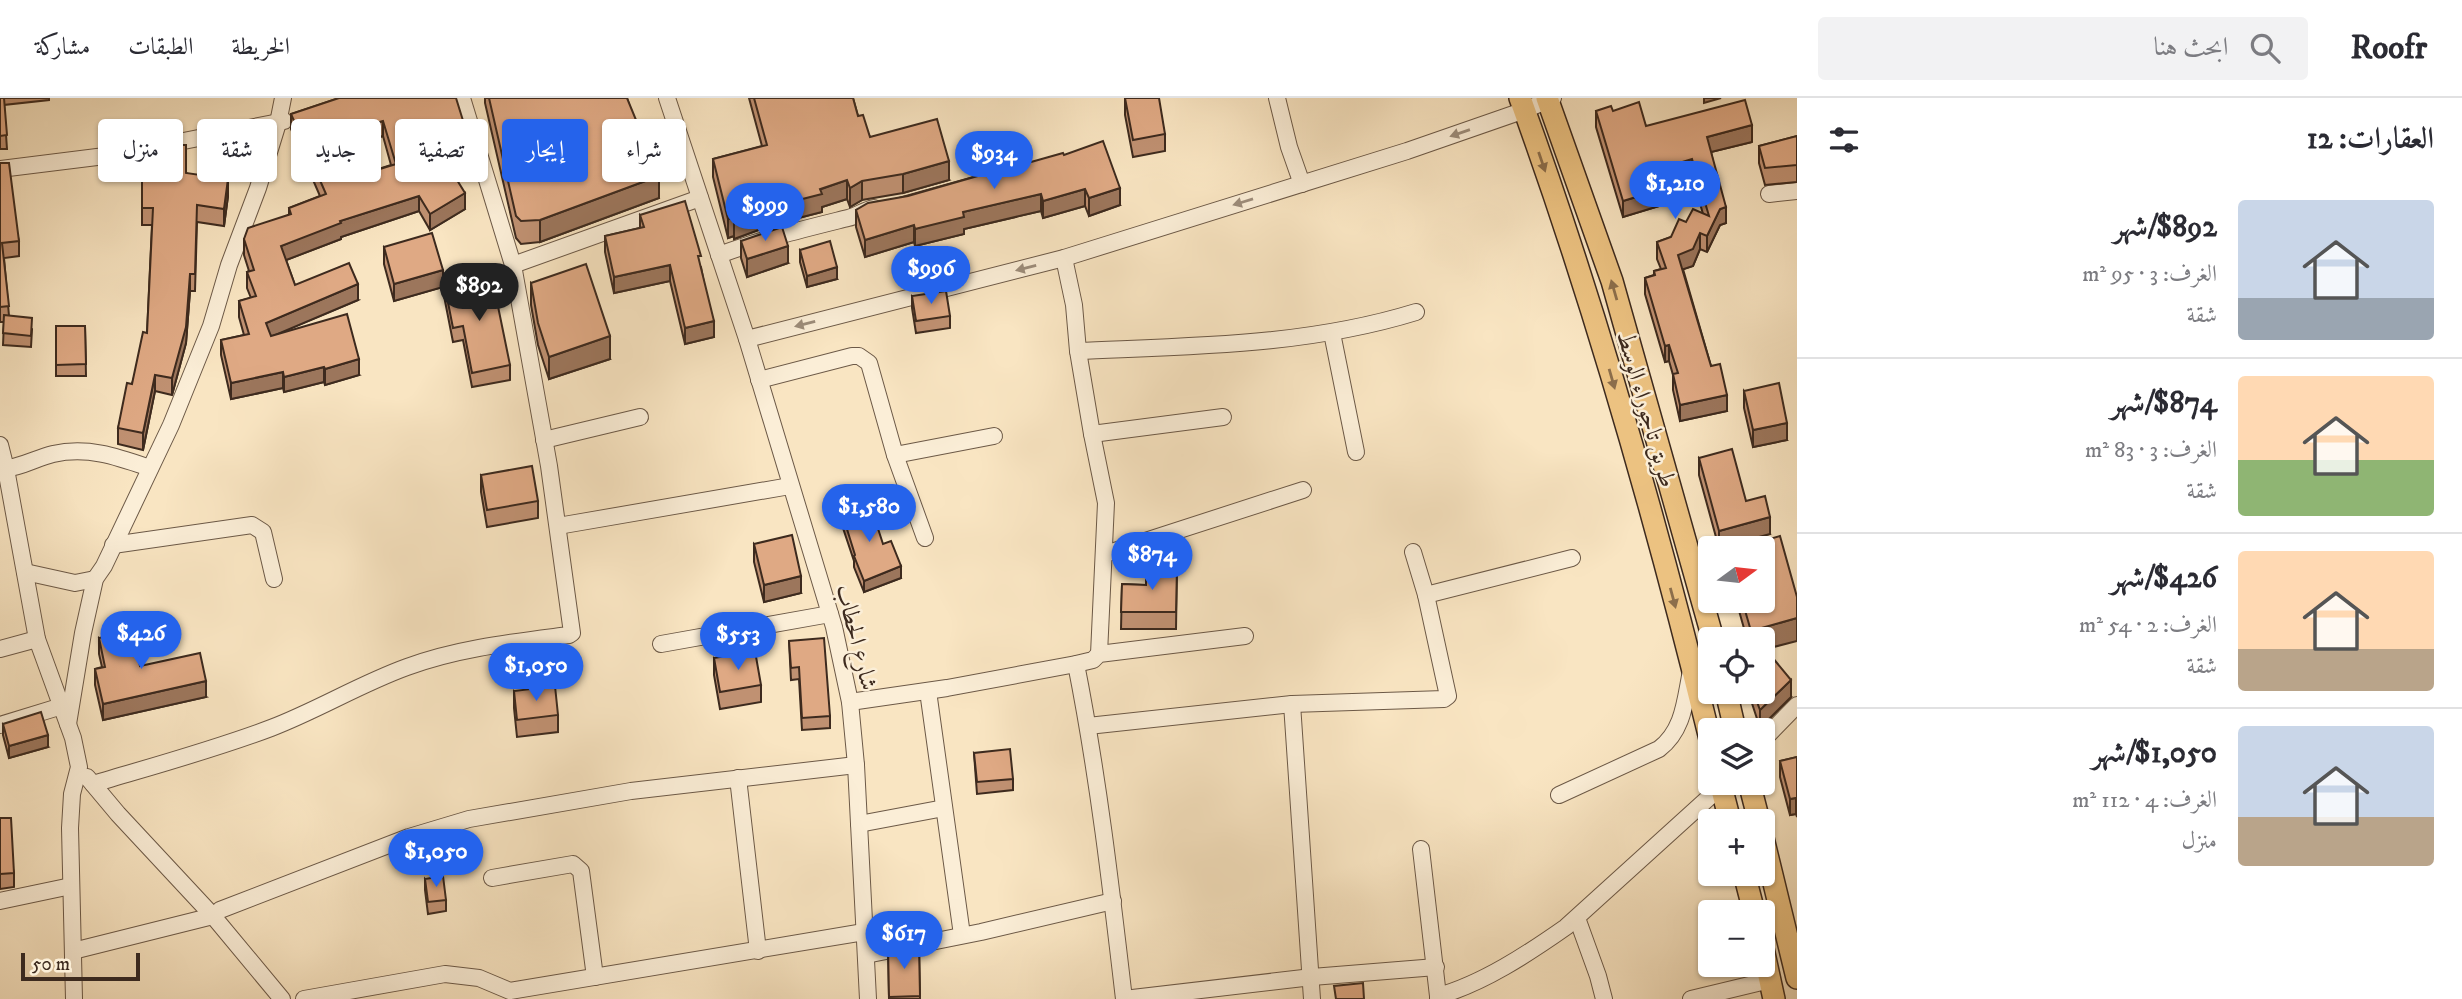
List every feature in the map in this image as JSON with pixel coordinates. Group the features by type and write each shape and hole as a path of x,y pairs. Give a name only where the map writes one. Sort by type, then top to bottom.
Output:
{"main road":[{"path":"1550,99 1612,281 1710,627"},
{"name":"طريق تاجوراء الوسط","path":"1522,104 1586,289 1705,718"},
{"path":"1775,884 1796,966"}],"street":[{"path":"68,724 94,579 104,566 171,425 211,326 278,124 283,98"},
{"path":"93,784 202,753 272,727 409,666 506,644 569,635 573,629 544,440 513,265 462,98"},
{"name":"شارع الحطاب","path":"667,98 760,380 830,614 850,702 856,765 868,999"},
{"path":"1277,98 1289,147 1302,184"},
{"path":"747,339 1065,258 1407,151 1522,104 1550,99"},
{"path":"0,169 113,155 278,124 301,115"},
{"path":"1769,194 1797,191"},
{"path":"513,265 700,198"},
{"path":"719,255 779,234 891,205"},
{"path":"1065,258 1091,434 1106,503 1099,654"},
{"path":"1078,351 1229,345 1332,332 1416,312"},
{"path":"1332,332 1356,452"},
{"path":"760,380 859,355 869,363 895,455 925,538"},
{"path":"544,440 640,417"},
{"path":"1091,434 1223,417"},
{"path":"895,455 994,436"},
{"path":"0,445 37,639 68,724 79,767 213,916 282,999"},
{"path":"3,469 74,450 115,456 150,468"},
{"path":"558,526 790,485"},
{"path":"1105,554 1303,490"},
{"path":"113,545 251,525 263,533 274,579"},
{"path":"1088,726 1292,704 1447,698 1426,595 1413,552"},
{"path":"1426,595 1572,558"},
{"path":"25,572 75,583 94,579"},
{"path":"661,644 830,614"},
{"path":"850,702 1076,664 1093,660 1099,654 1245,636"},
{"path":"0,649 37,639"},
{"path":"1076,664 1088,726 1124,999 1312,977 1436,967"},
{"path":"1559,795 1659,749 1670,741 1679,727 1692,665"},
{"path":"928,691 962,935"},
{"path":"1292,704 1312,999"},
{"path":"1775,728 1797,705"},
{"path":"0,726 62,706"},
{"path":"73,951 213,916 220,910 409,837 468,819 631,791 856,765"},
{"path":"74,999 70,828 72,794 79,767"},
{"path":"738,778 758,950"},
{"path":"1421,849 1438,998 1462,989 1540,946 1577,918 1711,795"},
{"path":"859,824 944,808"},
{"path":"492,878 573,864 581,871 595,977"},
{"path":"0,901 71,886"},
{"path":"866,955 1113,901"},
{"path":"1577,918 1604,999"},
{"path":"304,999 445,974 479,978 511,995 595,977 864,932"},
{"path":"1691,999 1772,989"}],"building":[{"path":"0,98 4,98 7,135 0,136"},
{"path":"339,98 456,98 463,119 395,119 395,161 381,119 293,119 291,114"},
{"path":"489,98 627,98 636,119 602,119 602,182 643,182 540,220 521,221 516,216 508,182 588,182 588,119 502,119 502,155"},
{"path":"754,98 853,98 858,116 863,115 870,137 937,119 949,161 903,174 862,181 850,188 847,180 820,189 822,194 734,220 728,219 713,159 767,145"},
{"path":"1125,98 1159,98 1165,134 1133,140"},
{"path":"1745,100 1752,125 1707,137 1726,207 1720,209 1707,236 1700,233 1693,249 1678,255 1711,366 1720,364 1727,395 1680,405 1673,374 1678,373 1669,345 1665,346 1645,278 1655,275 1654,271 1666,268 1657,242 1671,237 1679,219 1686,222 1693,209 1709,216 1692,159 1663,168 1669,187 1623,201 1596,111 1611,106 1613,111 1639,102 1646,126"},
{"path":"1797,136 1797,165 1765,168 1759,146"},
{"path":"1103,141 1120,188 1089,198 1085,189 1043,201 1041,194 963,212 964,217 915,229 914,225 865,240 856,210 868,203 908,196 1002,169 1008,164 1023,160 1024,164 1063,153 1064,155"},
{"path":"183,145 186,145 186,173 197,175 197,182 228,182 224,209 197,205 195,274 190,274 186,327 172,378 155,375 143,433 118,428 127,383 132,384 143,332 147,333 153,208 142,208 142,182 183,182"},
{"path":"0,163 9,163 19,241 2,243 9,306 0,307"},
{"path":"395,164 395,182 458,182 465,193 430,214 419,196 340,221 341,223 281,246 295,285 349,263 358,284 266,323 271,336 347,314 359,359 284,377 283,372 231,383 221,340 249,334 239,301 256,296 247,272 254,270 244,239 248,228 291,214 289,208 326,194 321,182 381,182 381,169"},
{"path":"685,201 701,256 698,256 714,321 685,328 670,265 614,277 605,236 644,227 640,215"},
{"path":"782,227 788,246 747,259 741,241"},
{"path":"432,233 443,270 394,284 384,247"},
{"path":"830,241 837,267 807,276 800,250"},
{"path":"586,264 610,336 549,357 538,323 531,283"},
{"path":"463,278 465,287 493,282 510,365 472,373 463,326 453,328 444,282"},
{"path":"946,291 950,316 916,321 912,296"},
{"path":"4,315 32,318 31,336 3,333"},
{"path":"56,326 85,326 86,364 56,365"},
{"path":"1779,383 1787,423 1753,430 1744,391"},
{"path":"1732,449 1746,501 1765,496 1770,517 1719,531 1699,458"},
{"path":"532,466 538,501 487,510 481,475"},
{"path":"870,504 883,544 891,541 901,566 864,581 842,513"},
{"path":"792,535 801,576 764,585 754,544"},
{"path":"1780,536 1797,597 1797,618 1765,627 1750,627 1746,613 1775,613 1775,537"},
{"path":"1146,567 1177,567 1176,612 1121,612 1122,584 1146,585"},
{"path":"133,631 140,666 200,653 206,681 103,704 95,669 105,667 99,638"},
{"path":"824,638 830,716 802,718 799,667 791,668 789,641"},
{"path":"755,651 761,685 720,692 714,658"},
{"path":"1775,661 1791,680 1775,695"},
{"path":"555,686 558,715 517,720 514,691"},
{"path":"41,712 48,735 9,746 3,724"},
{"path":"1010,749 1013,779 977,782 974,753"},
{"path":"1797,757 1797,801 1796,798 1790,799 1780,761"},
{"path":"0,818 11,818 14,873 0,874"},
{"path":"443,876 446,900 428,902 425,879"},
{"path":"919,945 920,996 889,997 888,946"},
{"path":"1363,983 1364,999 1336,999 1334,986"}]}
